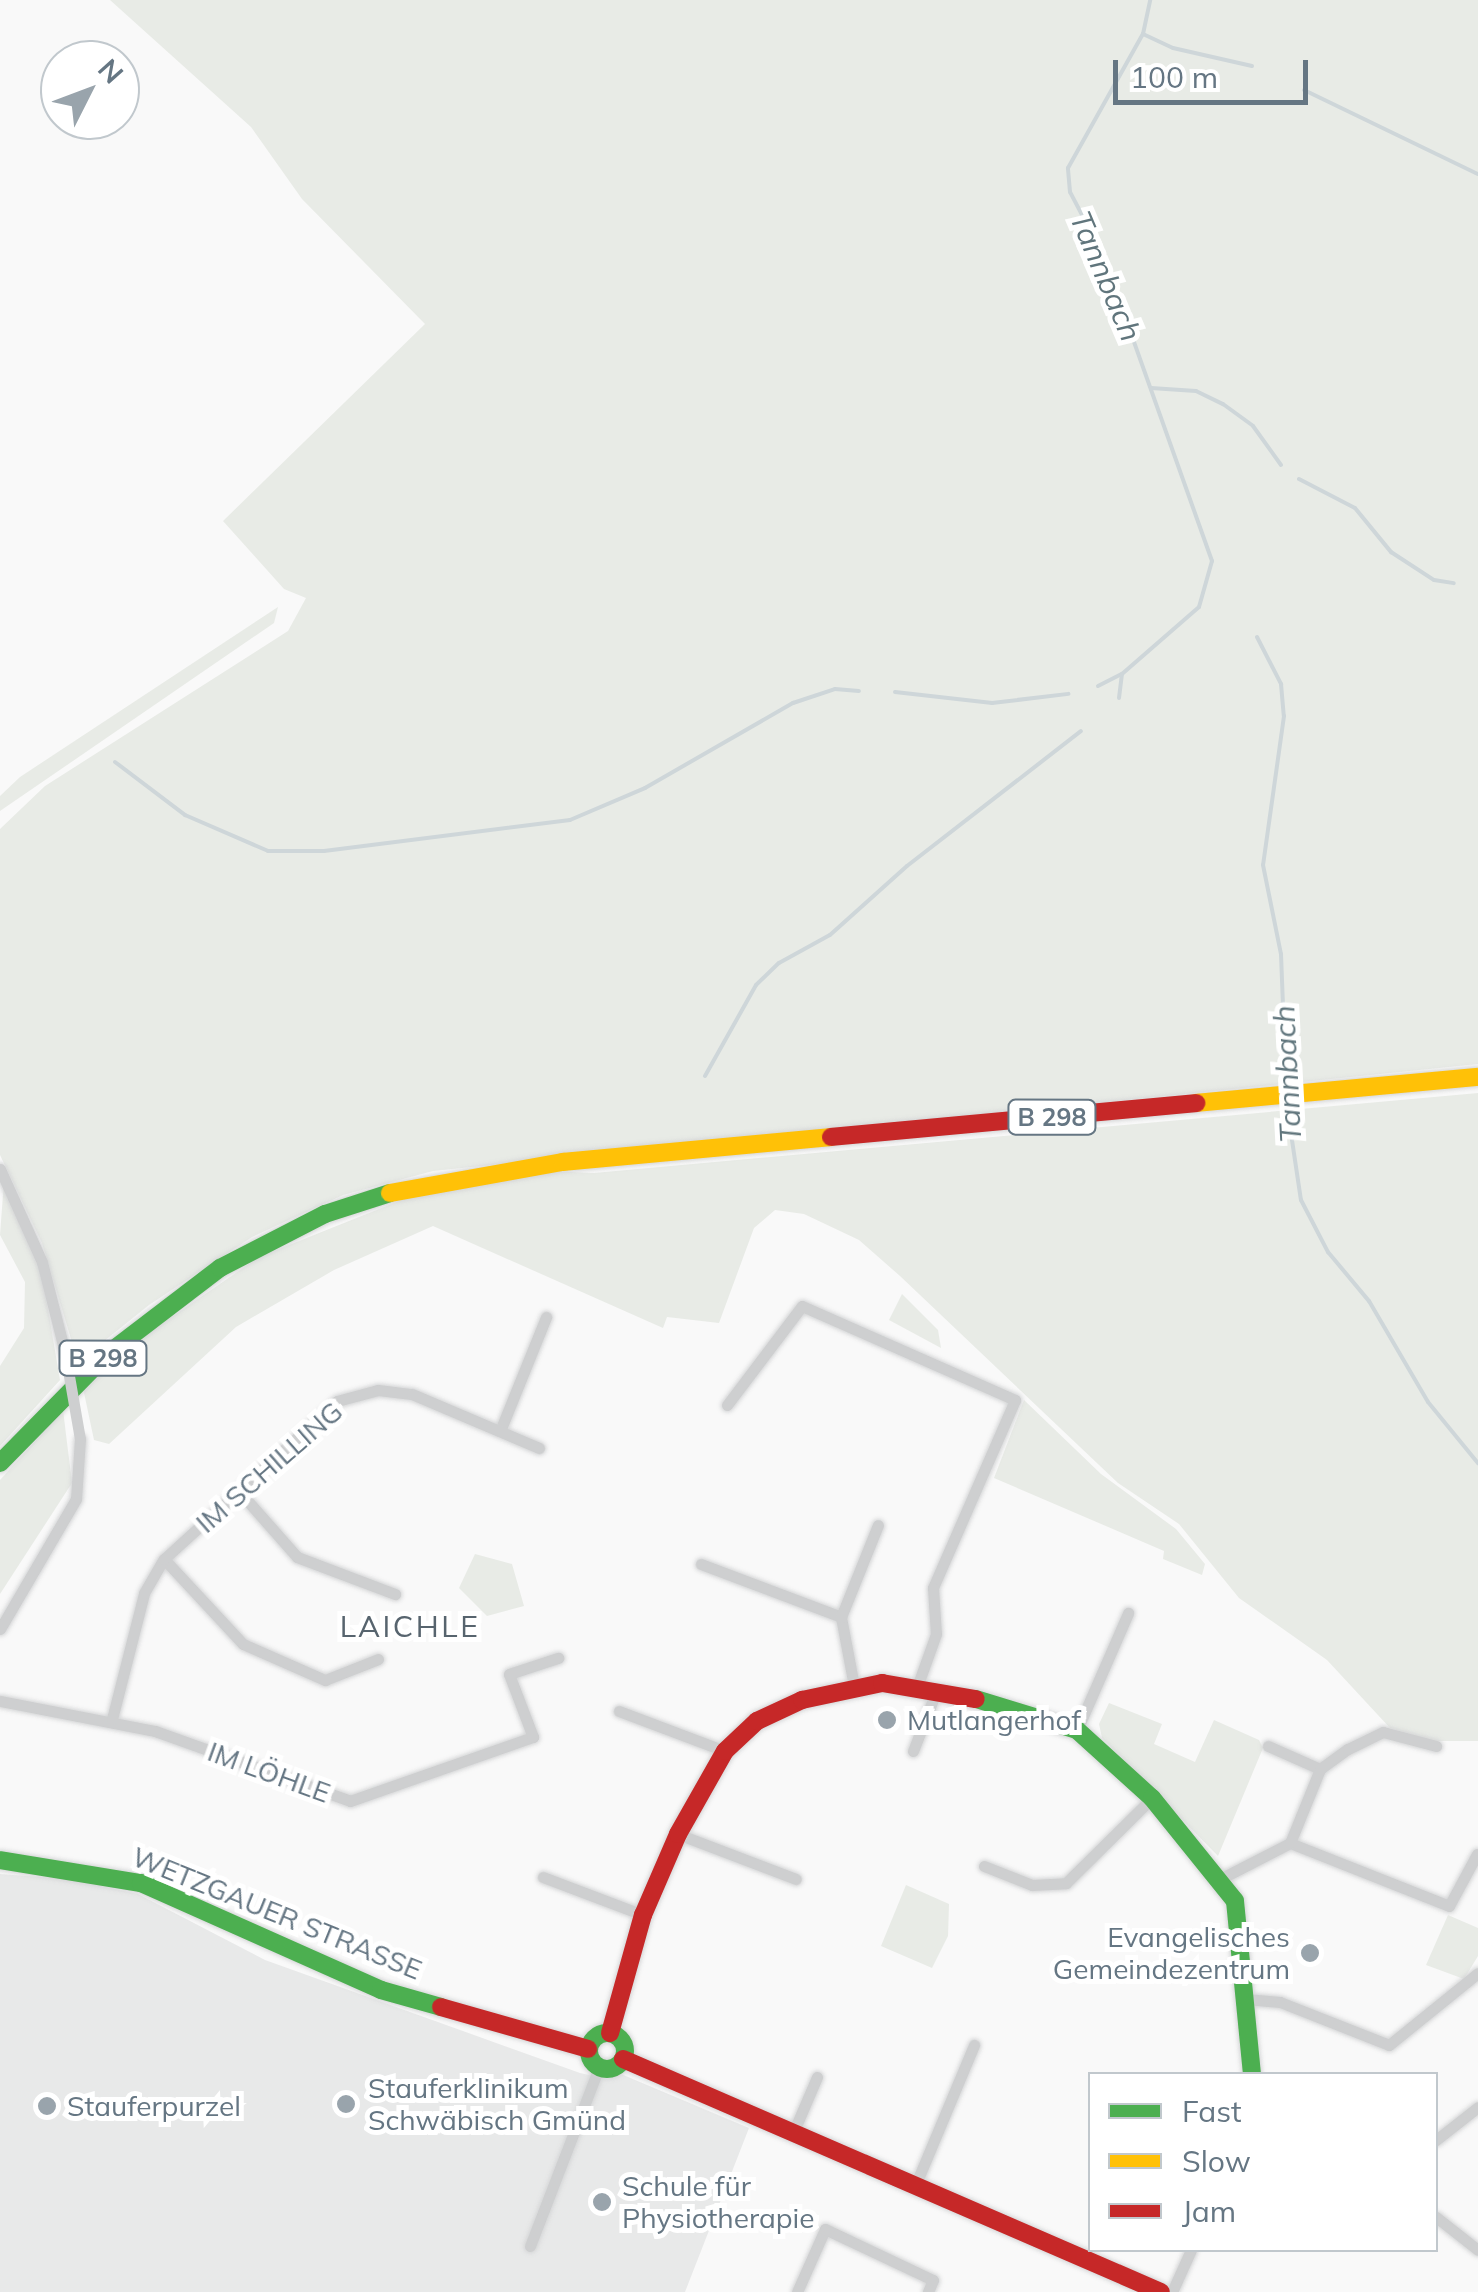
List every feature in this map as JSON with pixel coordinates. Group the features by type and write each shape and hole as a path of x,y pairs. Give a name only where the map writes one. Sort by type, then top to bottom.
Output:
{"street":[{"name":"B 298","path":"0,1464 130,1334 274,1238 407,1187 626,1157 1478,1077"},
{"path":"0,1169 42,1262 65,1353 80,1439 76,1499 0,1629"},
{"path":"727,1405 802,1306 1014,1400 933,1588 936,1634 917,1687"},
{"path":"500,1431 546,1317"},
{"name":"IM SCHILLING","path":"112,1719 144,1593 164,1559 337,1401 378,1390 412,1394 539,1448"},
{"path":"238,1490 298,1557 395,1594"},
{"path":"854,1686 841,1617 878,1525"},
{"path":"164,1559 243,1644 325,1680 378,1660"},
{"path":"701,1564 841,1617"},
{"path":"1077,1730 1128,1614"},
{"name":"IM LÖHLE","path":"0,1701 112,1719 350,1801 534,1737 509,1674 558,1658"},
{"path":"610,2033 643,1915 678,1834 725,1751 757,1722 802,1700 854,1686 917,1687 1014,1704 1077,1730 1152,1798 1235,1901 1252,2072"},
{"path":"913,1751 937,1689"},
{"path":"619,1711 725,1751"},
{"path":"1220,1880 1290,1843 1320,1769 1383,1732 1436,1746"},
{"path":"1268,1746 1320,1769"},
{"path":"984,1866 1032,1885 1066,1882 1152,1798"},
{"path":"678,1834 796,1880"},
{"path":"1290,1843 1449,1906 1478,1854"},
{"name":"WETZGAUER STRASSE","path":"0,1860 141,1883 381,1990 588,2049"},
{"path":"543,1878 643,1915"},
{"path":"1246,1999 1280,2002 1389,2046 1478,1973"},
{"path":"530,2246 598,2067 588,2049 594,2038 610,2033"},
{"path":"610,2033 623,2043 623,2059"},
{"path":"915,2186 974,2046"},
{"path":"598,2067 610,2069 623,2059"},
{"path":"623,2059 1161,2292"},
{"path":"794,2133 817,2077"},
{"path":"1438,2138 1478,2107"},
{"path":"1438,2218 1478,2250"},
{"path":"798,2292 825,2229 933,2280 928,2292"},
{"path":"1172,2292 1189,2252"}],"shaded area":[{"path":"110,0 1478,0 1478,1064 433,1171 343,1195 252,1237 149,1305 78,1362 42,1243 0,1155 0,829 45,786 288,631 306,598 284,589 223,521 425,324 302,199 251,127"},
{"path":"278,607 274,623 0,811 0,796 20,777"},
{"path":"1478,1093 1478,1741 1432,1741 1390,1728 1327,1660 1239,1598 1179,1524 1118,1483 859,1240 804,1214 775,1210 754,1228 719,1323 667,1317 663,1328 433,1226 334,1270 236,1327 109,1444 94,1440 83,1388 150,1332 259,1257 414,1195 547,1171 594,1173"},
{"path":"4,1181 41,1268 60,1380 0,1446 0,1366 24,1328 25,1282 0,1235"},
{"path":"902,1294 938,1330 941,1348 889,1320"},
{"path":"1024,1400 1101,1474 1176,1529 1205,1564 1202,1575 1163,1559 1164,1551 994,1478"},
{"path":"63,1410 72,1483 0,1594 0,1480"},
{"path":"475,1554 512,1564 524,1606 487,1616 459,1588"},
{"path":"1109,1703 1162,1724 1154,1744 1195,1762 1214,1720 1259,1740 1263,1748 1218,1856 1102,1738 1099,1724"},
{"name":"Stauferklinikum Schwäbisch Gmünd","path":"0,1874 68,1879 138,1894 265,1960 580,2073 607,2079 621,2074 749,2128 685,2292 0,2292"},
{"path":"906,1885 949,1904 948,1936 932,1968 881,1946"},
{"path":"1448,1915 1478,1928 1478,1956 1464,1979 1426,1965"}],"waterway":[{"name":"Tannbach","path":"1098,686 1122,674 1199,607 1212,561 1103,255 1070,192 1068,168 1143,34 1150,0"},
{"path":"1143,34 1173,48 1252,66"},
{"path":"1304,90 1478,174"},
{"path":"1151,388 1196,391 1223,404 1253,426 1281,465"},
{"path":"1299,479 1355,508 1391,552 1434,580 1454,583"},
{"name":"Tannbach","path":"1257,637 1281,684 1284,716 1263,865 1281,954 1286,1085"},
{"path":"1119,698 1122,674"},
{"path":"115,762 185,815 268,851 324,851 570,820 645,788 793,703 835,689 859,691"},
{"path":"895,692 992,703 1068,694"},
{"path":"705,1076 756,985 779,963 830,935 907,866 1081,731"},
{"name":"Tannbach","path":"1286,1100 1301,1200 1328,1252 1369,1301 1428,1402 1478,1463"}],"traffic: fast":[{"path":"0,1463 105,1356 220,1268 325,1214 390,1193"},
{"path":"976,1699 1077,1730 1152,1798 1235,1901 1252,2072"},
{"path":"0,1860 141,1883 381,1990 441,2007"},
{"path":"607,2033 620,2038 625,2051 620,2064 607,2069 594,2064 589,2051 594,2038 607,2033"}],"traffic: slow":[{"path":"1196,1103 1478,1077"},
{"path":"390,1193 563,1162 831,1137"}],"traffic: jam":[{"path":"831,1137 1196,1103"},
{"path":"610,2033 643,1915 678,1834 725,1751 757,1721 802,1700 882,1683 976,1699"},
{"path":"441,2007 588,2049"},
{"path":"623,2059 1161,2292"}],"place":[{"name":"Mutlangerhof","path":"887,1720"},
{"name":"Evangelisches Gemeindezentrum","path":"1310,1953"},
{"name":"Stauferklinikum Schwäbisch Gmünd","path":"346,2104"},
{"name":"Stauferpurzel","path":"47,2106"},
{"name":"Schule für Physiotherapie","path":"602,2202"}],"district":[{"name":"LAICHLE","path":"410,1626"}]}
